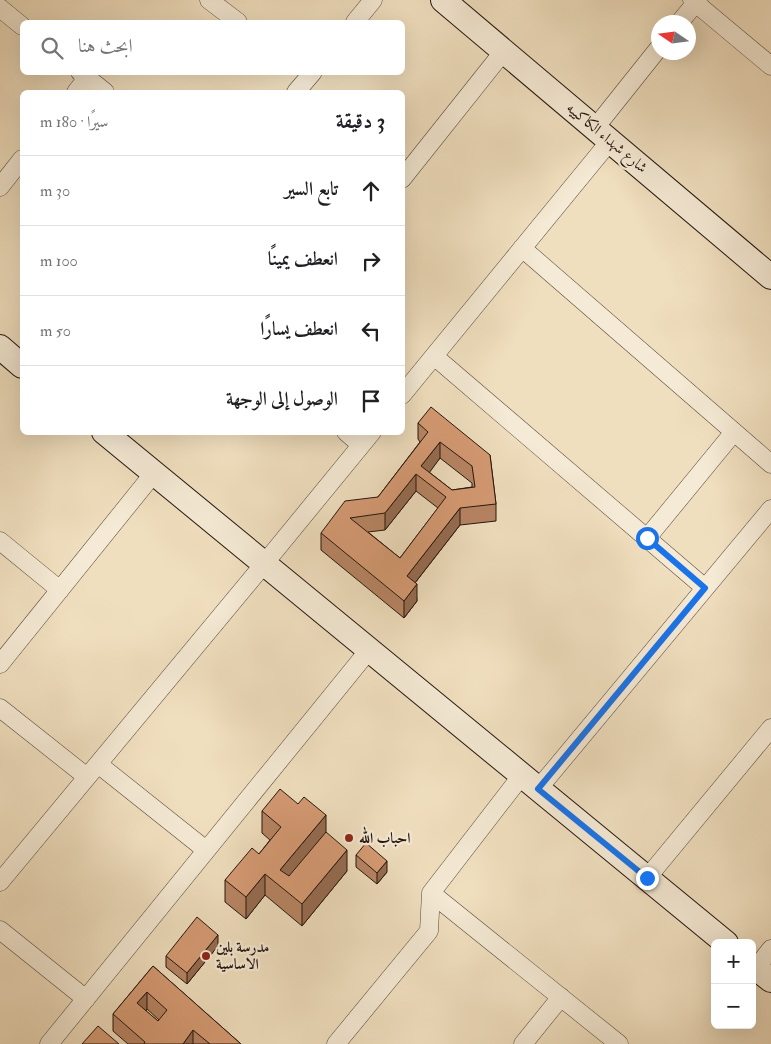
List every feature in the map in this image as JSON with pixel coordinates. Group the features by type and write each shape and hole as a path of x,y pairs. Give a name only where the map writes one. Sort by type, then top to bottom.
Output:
{"street":[{"path":"209,0 235,20"},
{"path":"357,20 373,0"},
{"name":"شارع شهداء الكاكييه","path":"443,0 771,277"},
{"path":"685,15 695,1 771,66"},
{"path":"0,8 20,24"},
{"path":"405,175 503,52"},
{"path":"405,390 522,248 602,134 651,60"},
{"path":"297,90 307,75"},
{"path":"77,90 84,76 102,90"},
{"path":"0,186 20,161"},
{"path":"522,248 771,464"},
{"path":"0,347 20,364"},
{"path":"434,356 705,588"},
{"path":"647,538 734,432"},
{"path":"108,435 721,939"},
{"path":"0,882 366,439"},
{"path":"0,664 154,473"},
{"path":"336,1044 429,931 431,893 705,588 771,509"},
{"path":"0,541 60,590"},
{"path":"49,1044 369,650"},
{"path":"0,708 206,850"},
{"path":"647,878 771,728"},
{"path":"431,893 619,1044"},
{"path":"0,930 86,999"},
{"path":"760,971 771,949"},
{"path":"523,1044 561,998"}],"building":[{"path":"431,407 490,455 496,504 460,508 407,576 417,584 404,601 321,533 345,501 378,497 428,432 418,423","holes":["440,442 472,466 475,487 452,490 421,466","416,474 446,497 400,558 350,518 385,513"]},
{"path":"280,789 298,804 304,797 326,815 280,870 289,876 326,832 347,850 302,904 265,874 246,897 225,880 252,848 259,854 281,827 262,811"},
{"path":"366,843 387,861 377,873 356,855"},
{"path":"197,917 218,935 187,973 166,956"},
{"path":"153,966 241,1044 210,1044 193,1030 183,1044 144,1044 145,1042 113,1014","holes":["147,992 167,1010 158,1021 137,1003"]},
{"path":"98,1026 119,1044 82,1044"}],"place":[{"name":"احباب الله","path":"349,838"},
{"name":"مدرسة بلين الاساسية","path":"206,956"}],"route":[{"path":"647,538 705,588 538,789 647,878"}]}
